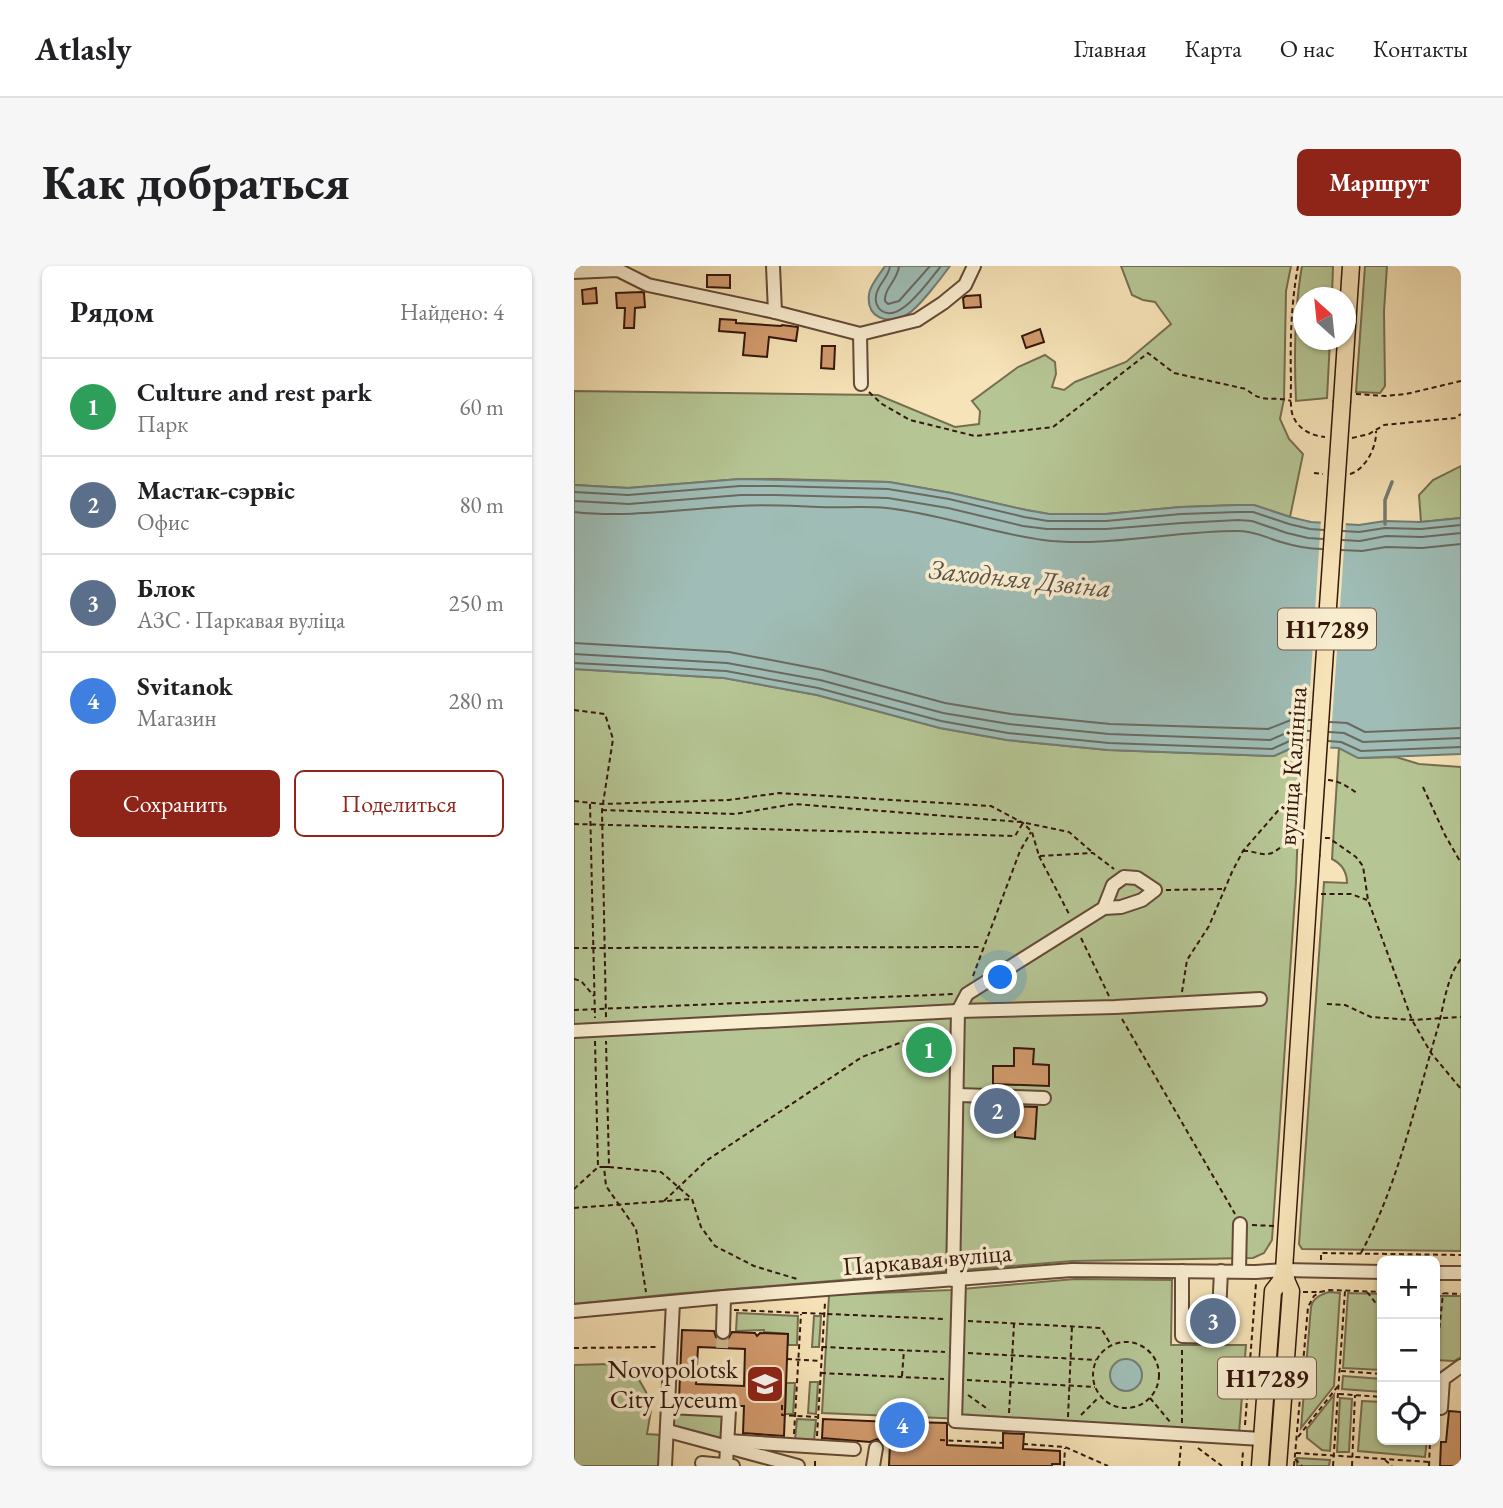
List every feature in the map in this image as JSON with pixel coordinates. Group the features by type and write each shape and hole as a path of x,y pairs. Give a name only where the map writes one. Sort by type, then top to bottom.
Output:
{"main road":[{"name":"вуліца Калініна","path":"1260,1466 1273,1291 1284,1270 1311,856 1349,398 1351,266"},
{"name":"вуліца Калініна","path":"1278,1466 1291,1291 1284,1270"}],"street":[{"path":"773,266 775,312"},
{"path":"574,272 618,268 648,285 775,312 860,334 917,320 965,285 974,266"},
{"path":"860,334 861,384"},
{"path":"1104,908 1113,885 1124,877 1138,878 1155,890 1142,901 1104,908 967,993 958,1011 955,1422 1262,1439"},
{"path":"574,1031 1260,999"},
{"path":"958,1095 1044,1098"},
{"path":"1239,1272 1240,1224"},
{"name":"Паркавая вуліца","path":"574,1311 673,1301 724,1303 801,1292 1072,1270 1377,1272"},
{"path":"1182,1271 1182,1336 1218,1337 1218,1329"},
{"path":"1219,1314 1221,1271"},
{"path":"1440,1273 1461,1273"},
{"path":"666,1466 673,1301"},
{"path":"723,1332 724,1303"},
{"path":"1441,1408 1443,1379 1461,1366"},
{"path":"668,1408 729,1410 727,1443 730,1465 702,1464"},
{"path":"668,1431 727,1443 798,1466"},
{"path":"727,1443 854,1449"},
{"path":"873,1466 876,1448"}],"path":[{"path":"861,384 882,404 911,420 975,436 1053,427 1148,353 1174,373 1245,389 1254,396 1270,400 1291,401"},
{"path":"1349,398 1406,394 1461,381"},
{"path":"1347,474 1356,472 1363,466 1377,440 1376,429"},
{"path":"1314,473 1325,474"},
{"path":"574,710 606,713 613,738 602,804 606,1008 601,1030 598,1167"},
{"path":"1180,1003 1186,960 1209,926 1243,851 1300,784 1309,779"},
{"path":"1322,780 1346,785 1357,793"},
{"path":"1423,787 1461,863"},
{"path":"575,801 602,804 729,800 779,793 991,806 1023,822 1032,832 1039,856 1115,1007 1230,1204"},
{"path":"590,804 594,997 601,1030 609,1167"},
{"path":"602,810 735,814 794,804 1023,822 1069,832 1124,877"},
{"path":"574,824 1015,836 1023,822"},
{"path":"574,1010 967,993 1020,851 1032,832"},
{"path":"1039,856 1093,853"},
{"path":"1365,881 1368,900 1412,1020 1431,1053 1461,1089"},
{"path":"1155,890 1226,889"},
{"path":"1324,894 1351,894 1368,900"},
{"path":"574,948 983,947"},
{"path":"1361,1253 1373,1232 1402,1156 1451,975 1461,958"},
{"path":"574,979 581,981 594,997"},
{"path":"1328,1004 1345,1005 1371,1017 1412,1020 1461,1017"},
{"path":"664,1201 706,1161 862,1057 935,1027 937,1012"},
{"path":"574,1189 598,1167 661,1172 692,1199 701,1227 715,1245 754,1266 801,1280 801,1292"},
{"path":"604,1167 606,1186 636,1229 648,1304"},
{"path":"574,1208 692,1199"},
{"path":"1321,1253 1461,1255"},
{"path":"818,1425 825,1290"},
{"path":"1242,1466 1255,1290"},
{"path":"1294,1466 1310,1301 1320,1292 1329,1290 1377,1292"},
{"path":"1333,1466 1345,1291"},
{"path":"1366,1292 1377,1305"},
{"path":"1440,1323 1443,1293 1461,1294"},
{"path":"724,1303 821,1314"},
{"path":"793,1445 801,1313"},
{"path":"1007,1424 1014,1323"},
{"path":"1068,1428 1072,1326 1101,1328 1111,1345"},
{"path":"1179,1466 1182,1435 1182,1336"},
{"path":"1132,1342 1149,1350 1156,1359 1159,1376 1156,1389 1150,1398 1137,1406 1121,1408 1111,1404 1095,1387 1093,1370 1102,1352 1111,1345 1132,1342"},
{"path":"574,1348 671,1346"},
{"path":"902,1377 904,1350"},
{"path":"787,1359 821,1361"},
{"path":"1339,1371 1377,1374"},
{"path":"956,1385 1007,1424"},
{"path":"1296,1439 1338,1385"},
{"path":"1338,1394 1377,1397"},
{"path":"1068,1428 1101,1395"},
{"path":"1352,1466 1355,1395"},
{"path":"1150,1398 1182,1435 1222,1466"},
{"path":"782,1405 782,1415 818,1417"},
{"path":"940,1440 1003,1443"},
{"path":"1023,1444 1065,1447 1108,1466"},
{"path":"1295,1452 1429,1464 1430,1445"},
{"path":"1063,1466 1065,1447"},
{"path":"1294,1458 1302,1466"},
{"path":"1385,1459 1392,1466"},
{"path":"815,1461 815,1466"}],"green space":[{"path":"1121,266 1291,266 1286,291 1284,399 1280,419 1289,439 1303,454 1290,517 1254,505 1181,507 1106,514 1049,514 889,482 740,479 628,488 574,485 574,391 878,395 955,427 979,424 980,411 972,401 1018,367 1045,355 1055,362 1056,374 1052,387 1064,390 1075,382 1126,362 1171,324 1155,302 1132,295"},
{"path":"1302,266 1333,266 1332,287 1299,287"},
{"path":"1365,266 1387,266 1384,311 1385,386 1380,393 1356,392"},
{"path":"1295,350 1329,350 1327,398 1296,401"},
{"path":"1461,466 1461,518 1421,522 1419,495 1433,480"},
{"path":"574,669 724,678 817,695 940,728 1007,740 1108,750 1274,756 1296,746 1299,799 1296,882 1272,1240 1264,1253 1253,1258 1072,1261 574,1304"},
{"path":"1339,748 1359,758 1396,757 1419,764 1461,767 1461,1251 1302,1249 1299,1244 1324,882 1347,883 1343,868 1332,859"},
{"path":"1075,1279 1172,1280 1171,1345 1246,1345 1239,1434 1084,1424 822,1413 829,1295 951,1290"},
{"path":"1329,1292 1340,1293 1334,1386 1301,1428 1311,1307 1317,1297"},
{"path":"1348,1293 1377,1294 1377,1370 1343,1368"},
{"path":"1440,1296 1461,1296 1461,1357 1454,1361 1440,1360"},
{"path":"737,1313 798,1316 797,1345 788,1345 788,1334 764,1330 736,1331"},
{"path":"814,1316 821,1316 819,1347 812,1347"},
{"path":"609,1364 625,1369 638,1378 646,1392 651,1410 647,1434 661,1435 658,1466 574,1466 574,1365"},
{"path":"1343,1376 1377,1379 1377,1392 1342,1389"},
{"path":"810,1382 818,1382 816,1414 808,1413"},
{"path":"786,1383 795,1383 793,1414 785,1414"},
{"path":"1334,1395 1330,1451 1322,1450 1307,1438 1307,1429"},
{"path":"1340,1398 1352,1399 1349,1452 1337,1452"},
{"path":"1362,1401 1377,1402 1377,1445 1426,1445 1425,1457 1358,1451"},
{"path":"676,1412 721,1414 723,1436 720,1438 675,1426 673,1423"},
{"path":"797,1419 816,1420 814,1441 795,1440"},
{"path":"1297,1458 1330,1460 1329,1466 1297,1466"}],"water":[{"path":"885,266 950,266 916,307 899,318 885,319 874,314 869,294"},
{"name":"Заходняя Дзвіна","path":"740,479 889,482 1049,514 1106,514 1181,507 1254,505 1311,522 1359,525 1385,521 1421,522 1461,518 1461,754 1358,758 1339,748 1296,746 1274,756 1108,750 1007,740 940,728 817,695 724,678 574,669 574,485 628,488"},
{"path":"1126,1359 1137,1364 1142,1375 1137,1386 1126,1391 1115,1386 1110,1375 1115,1364"}],"pier":[{"path":"1321,519 1346,521 1330,751 1306,750"}],"building":[{"path":"707,275 730,275 730,288 707,287"},
{"path":"596,288 597,303 583,304 582,290"},
{"path":"642,292 645,307 635,308 634,328 624,328 625,308 617,308 616,293"},
{"path":"980,295 981,307 964,308 963,298"},
{"path":"720,319 736,320 736,323 798,327 796,341 769,337 767,357 743,355 745,333 719,331"},
{"path":"1040,329 1044,342 1026,348 1022,336"},
{"path":"822,346 835,346 834,369 821,368"},
{"path":"1014,1048 1034,1049 1033,1064 1049,1065 1049,1086 993,1084 993,1066 1014,1066"},
{"path":"987,1105 1037,1107 1035,1139 1015,1137 1015,1123 985,1121"},
{"path":"1201,1308 1210,1309 1214,1321 1209,1328 1200,1328"},
{"path":"1228,1314 1236,1315 1235,1331 1227,1330 1223,1322"},
{"name":"Novopolotsk City Lyceum","path":"682,1330 714,1331 716,1337 722,1341 728,1339 732,1332 755,1333 757,1336 760,1333 788,1334 784,1436 743,1433 744,1406 738,1406 738,1403 679,1399","holes":["698,1347 745,1349 744,1386 696,1384"]},
{"path":"891,1408 912,1408 911,1422 947,1423 947,1445 1003,1448 1003,1433 1024,1434 1023,1449 1060,1451 1060,1464 889,1466 890,1443 877,1439 870,1442 822,1438 823,1419 891,1422"},
{"path":"1449,1411 1461,1412 1461,1466 1440,1466 1441,1442 1446,1442"}],"waterway":[{"path":"1385,524 1385,500 1392,482"}],"tunnel":[{"path":"722,1348 723,1332"}],"place":[{"name":"Culture and rest park","path":"929,1050"},
{"name":"Мастак-сэрвіс","path":"997,1111"},
{"name":"Блок","path":"1213,1321"},
{"name":"Novopolotsk City Lyceum","path":"765,1384"},
{"name":"Svitanok","path":"902,1425"}]}
